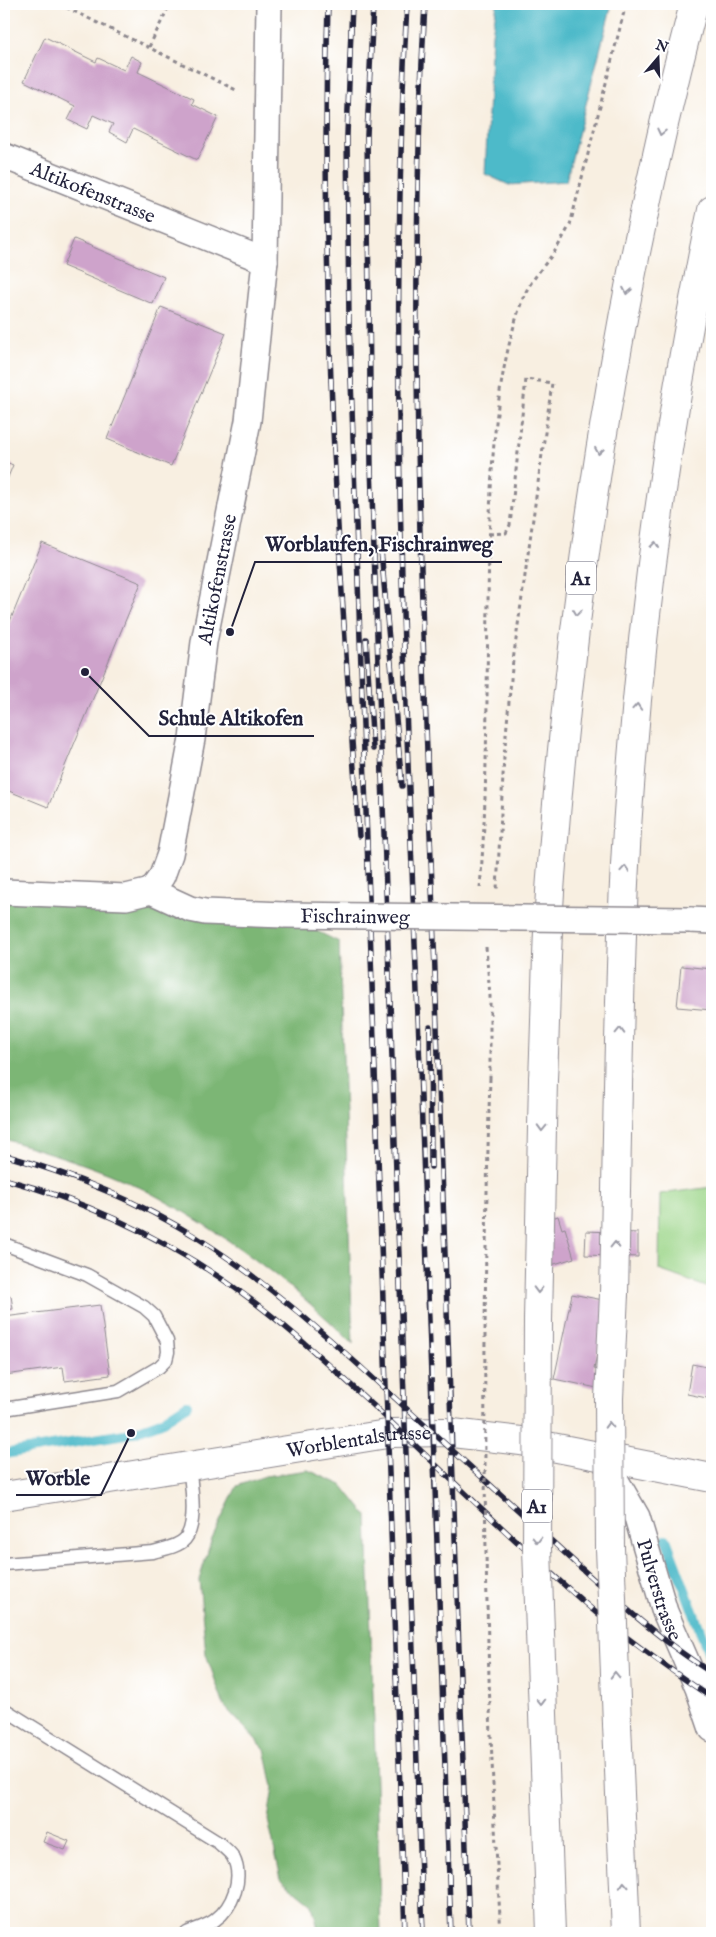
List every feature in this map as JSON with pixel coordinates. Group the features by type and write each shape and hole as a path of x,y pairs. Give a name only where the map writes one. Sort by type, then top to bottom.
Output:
{"main road":[{"name":"A1","path":"551,1933 537,1549 538,1330 543,1079 552,870 566,693 587,530 615,352 632,261 668,103 694,4"},
{"path":"626,1933 610,1548 609,1438 624,882 638,691 667,451 698,275 712,210"},
{"name":"Worblentalstrasse","path":"4,1496 393,1433 444,1432 521,1441 712,1478"}],"street":[{"name":"Altikofenstrasse","path":"151,891 166,867 192,739 204,642 248,421 266,261 269,4"},
{"name":"Altikofenstrasse","path":"4,156 266,261"},
{"path":"4,892 126,897 151,891"},
{"name":"Fischrainweg","path":"151,891 190,909 205,912 701,920"},
{"name":"Pulverstrasse","path":"601,1455 637,1517 665,1612 698,1688 712,1729"}],"lane":[{"path":"4,1244 87,1275 144,1307 158,1323 167,1341 168,1352 166,1360 159,1367 118,1391 4,1409"},
{"path":"4,1564 153,1552 171,1547 185,1539 190,1527 193,1513 190,1466"},
{"path":"4,1709 219,1843 232,1856 236,1867 236,1883 227,1909 214,1922 187,1933"}],"path":[{"path":"59,4 268,105"},
{"path":"149,47 170,4"},
{"path":"480,890 486,779 489,534 495,435 503,380 515,322 524,296 556,250 570,225 626,4"},
{"path":"489,534 506,533 510,525 526,379 552,383 512,668 504,757 495,917"},
{"path":"486,942 490,996 490,1078 483,1433 501,1933"}],"green space":[{"path":"4,892 284,915 339,942 353,1344 330,1321 254,1259 171,1205 143,1189 109,1174 4,1139"},
{"path":"712,1187 712,1289 659,1270 660,1194"},
{"path":"308,1470 342,1485 367,1516 381,1933 319,1933 312,1904 281,1879 268,1820 273,1787 265,1749 224,1706 206,1654 199,1580 212,1538 237,1486 265,1476"}],"water":[{"path":"497,4 612,4 566,181 509,185 485,174 492,34"}],"building":[{"path":"45,37 96,62 98,58 124,70 131,56 142,62 138,72 194,99 192,104 218,117 197,160 133,129 127,142 109,132 113,124 93,115 87,129 68,120 75,106 24,81"},
{"path":"74,239 164,277 153,304 63,266"},
{"path":"161,307 226,333 171,466 107,439"},
{"path":"4,461 13,465 4,487"},
{"path":"42,543 141,583 48,807 4,789 4,636"},
{"path":"681,966 712,969 712,1010 677,1007"},
{"path":"558,1216 562,1229 565,1228 574,1258 538,1269 528,1226"},
{"path":"586,1231 638,1233 638,1257 585,1255"},
{"path":"572,1294 608,1301 594,1369 606,1371 602,1389 554,1379"},
{"path":"11,1296 13,1309 4,1310 4,1297"},
{"path":"100,1305 110,1375 65,1381 63,1367 5,1375 4,1317"},
{"path":"692,1364 712,1368 712,1399 687,1394"},
{"path":"47,1832 69,1841 65,1850 43,1842"}],"waterway":[{"path":"4,1454 131,1433 161,1422 187,1405"},
{"path":"666,1539 712,1662"}],"railway":[{"path":"328,4 326,108 329,316 338,524 359,836"},
{"path":"352,4 347,135 349,322 405,1933"},
{"path":"373,4 367,135 371,466 423,1933"},
{"path":"407,4 401,133 399,263 401,522 404,652 428,1264 451,1933"},
{"path":"425,4 417,224 420,555 469,1933"},
{"path":"381,550 402,786"},
{"path":"366,639 373,749"},
{"path":"430,1027 431,1167"},
{"path":"4,1155 103,1189 150,1211 196,1237 246,1271 341,1349 624,1606 689,1658 712,1673"},
{"path":"4,1179 62,1197 117,1220 171,1247 242,1293 282,1324 338,1373 506,1532 587,1605 617,1630 712,1698"}],"place":[{"name":"Worblaufen, Fischrainweg","path":"230,632"},
{"name":"Schule Altikofen","path":"85,672"},
{"name":"Worble","path":"131,1433"}]}
